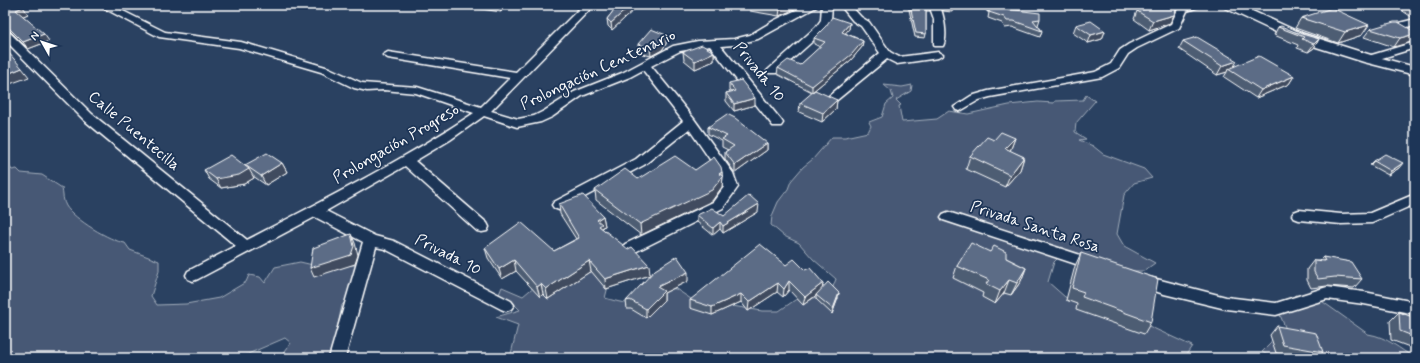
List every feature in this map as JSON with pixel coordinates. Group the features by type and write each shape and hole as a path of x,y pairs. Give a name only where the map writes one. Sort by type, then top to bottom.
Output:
{"street":[{"name":"Prolongación Centenario","path":"103,5 164,35 220,41 241,45 325,70 358,86 367,88 384,87 417,90 517,123 537,119 548,114 578,94 645,66 662,54 677,48 713,43 734,42 754,38 785,19 815,5"},
{"name":"Prolongación Progreso","path":"193,275 314,211 446,137 484,111 589,5"},
{"path":"773,71 820,29 826,20 827,5"},
{"path":"845,5 857,19 865,24 886,54 897,61 939,49 939,28 936,8 934,5"},
{"path":"960,107 975,98 988,94 1098,76 1116,66 1124,52 1132,46 1175,26 1183,9 1194,5"},
{"path":"1229,5 1296,36 1369,59 1415,71"},
{"path":"1399,26 1415,22"},
{"name":"Calle Puentecilla","path":"5,34 88,117 246,247"},
{"name":"Privada 10","path":"713,43 777,123"},
{"path":"1369,59 1415,45"},
{"path":"833,98 886,54"},
{"path":"388,56 518,76"},
{"path":"630,248 718,205 731,187 728,176 690,122 645,66"},
{"path":"559,205 640,162 690,122"},
{"path":"406,160 482,227"},
{"path":"1299,215 1341,219 1372,218 1415,199"},
{"name":"Privada 10","path":"314,211 371,240 388,245 506,305"},
{"name":"Privada Santa Rosa","path":"948,217 1104,269"},
{"path":"337,358 371,240"},
{"path":"1127,276 1164,288 1226,303 1276,309 1327,293 1364,298 1415,308"}],"shaded area":[{"path":"884,85 902,87 912,85 911,91 896,100 901,105 899,106 902,122 937,119 949,111 968,114 1009,105 1083,100 1086,95 1095,101 1076,123 1075,132 1086,139 1079,140 1093,146 1103,154 1144,169 1152,178 1134,183 1124,195 1117,234 1124,246 1155,263 1144,271 1131,271 1075,258 1058,258 1054,262 1048,282 1065,297 1125,315 1192,346 1184,358 510,358 518,325 496,317 520,310 510,300 497,299 502,287 523,296 536,285 582,271 611,275 605,298 615,301 629,303 634,302 660,287 676,289 691,299 762,311 779,311 795,300 831,292 836,279 813,259 799,243 784,236 771,225 772,216 778,202 788,189 791,181 832,137 845,137 868,132 871,126 869,122 882,117 886,104 893,98 891,91"},
{"path":"5,164 12,170 17,169 21,173 42,175 62,188 66,206 84,223 102,234 125,243 130,250 159,261 159,271 151,296 157,305 186,304 219,298 246,282 249,275 260,277 265,283 275,267 300,262 326,268 364,264 359,288 342,305 331,358 283,358 285,351 291,343 285,338 248,354 243,358 5,358"},
{"path":"1295,295 1316,297 1368,334 1382,338 1415,358 1273,358 1262,352 1271,343 1273,335 1288,334 1280,315"}],"building":[{"path":"5,5 21,5 23,7 16,10 44,34 23,42 5,24"},
{"path":"618,5 631,5 611,23 607,19"},
{"path":"759,5 789,5 780,9"},
{"path":"910,5 930,5 930,7 926,6 926,34 916,33"},
{"path":"943,5 953,5 953,7 944,7"},
{"path":"1160,5 1172,5 1176,10 1174,15 1153,21 1137,11"},
{"path":"990,7 1040,13 1040,19 1033,20 1042,31 1014,21 1007,21 1004,17 989,12"},
{"path":"1332,8 1369,25 1345,32 1301,18"},
{"path":"832,17 850,23 842,32 863,41 852,54 812,86 778,68 788,60 800,65 825,42 814,38 826,26"},
{"path":"1091,21 1105,31 1091,35 1076,25"},
{"path":"1398,22 1415,32 1415,34 1400,38 1370,29"},
{"path":"1281,26 1319,39 1314,44 1302,39 1304,37 1278,27"},
{"path":"651,29 666,35 661,42 650,48 638,44"},
{"path":"1197,37 1237,61 1222,66 1183,41"},
{"path":"702,45 714,52 695,61 683,52"},
{"path":"7,51 22,68 5,75 5,52"},
{"path":"1259,56 1294,76 1261,90 1228,69"},
{"path":"741,80 755,98 734,104 726,93 735,91 729,83"},
{"path":"815,90 837,100 823,113 800,103"},
{"path":"727,114 735,118 767,143 735,165 725,152 734,146 722,139 727,136 708,127"},
{"path":"1001,132 1015,138 1005,148 1024,157 1010,175 970,156 987,137 994,140"},
{"path":"267,153 282,163 261,176 245,165"},
{"path":"1385,154 1403,163 1391,171 1374,161"},
{"path":"231,155 249,169 239,175 216,179 204,170"},
{"path":"675,156 695,170 714,157 721,167 722,172 719,174 723,176 712,190 640,224 595,190 625,169 638,179"},
{"path":"583,195 603,216 597,220 602,224 599,226 628,249 632,247 649,265 605,279 589,261 546,289 541,284 537,287 514,260 499,269 485,248 521,222 554,251 579,238 559,204"},
{"path":"749,195 759,204 723,226 720,222 713,228 697,215 712,208 724,216"},
{"path":"351,234 354,246 351,255 310,268 313,248"},
{"path":"971,243 990,252 994,246 1006,252 1006,258 1026,268 1017,283 1009,280 1000,291 986,284 989,280 957,266"},
{"path":"760,244 786,265 794,259 805,270 810,268 823,283 805,297 789,281 784,289 778,283 749,302 741,294 712,307 690,300"},
{"path":"1081,253 1158,279 1151,322 1082,297 1084,292 1072,288"},
{"path":"677,256 688,272 657,287 664,291 646,309 630,300 626,301 655,270"},
{"path":"1323,257 1351,262 1362,279 1335,277 1318,279 1314,272 1314,260 1325,261"},
{"path":"828,282 839,293 833,309 816,295"},
{"path":"1399,312 1415,318 1415,337 1400,331"},
{"path":"1277,326 1316,333 1323,352 1283,345"}]}
